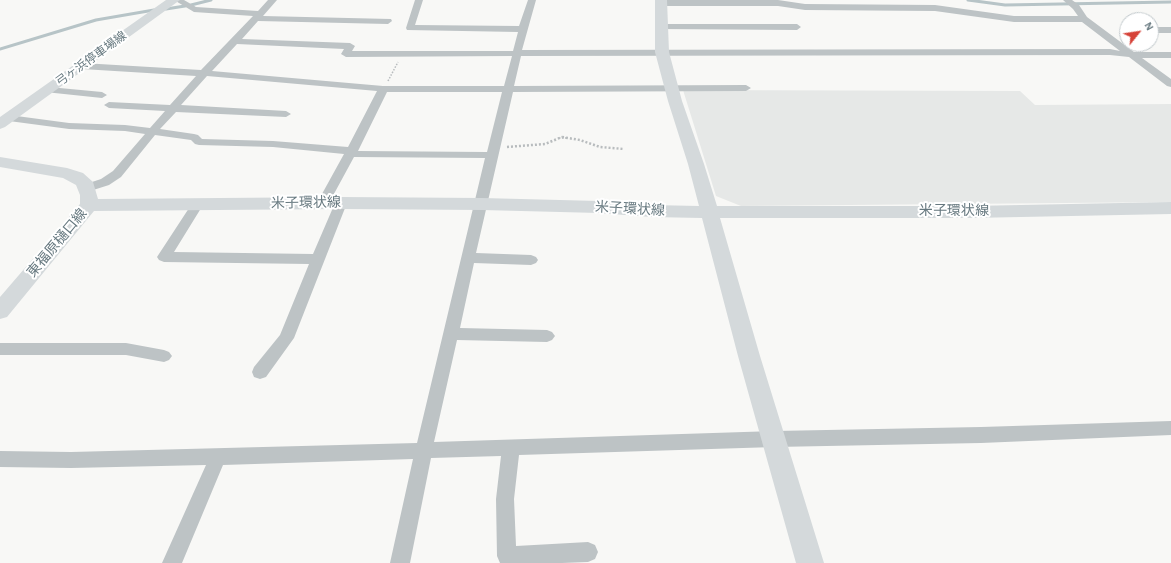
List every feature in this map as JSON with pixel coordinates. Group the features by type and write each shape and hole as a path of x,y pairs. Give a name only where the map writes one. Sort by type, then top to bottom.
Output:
{"main road":[{"name":"弓ヶ浜停車場線","path":"3,119 49,90 174,0"},
{"path":"661,1 662,52 696,164 810,563"},
{"name":"東福原樋口線","path":"0,162 67,173 84,182 88,196 0,311"},
{"name":"米子環状線","path":"88,196 197,204 482,204 709,212 972,212 1171,208"}],"street":[{"path":"178,0 194,9 258,16 388,22"},
{"path":"88,196 117,174 204,73 273,0"},
{"path":"419,0 410,28 523,28"},
{"path":"400,563 451,334 510,89 523,28 532,0"},
{"path":"1067,0 1076,7 1084,19 1171,84"},
{"path":"661,1 778,3 805,7 935,8 1014,19 1084,19"},
{"path":"662,27 797,27"},
{"path":"1159,30 1171,30"},
{"path":"235,41 350,46 346,54 402,55 662,52 1110,52 1132,55 1171,55"},
{"path":"1152,52 1156,55"},
{"path":"82,66 204,73 384,89 746,88"},
{"path":"322,203 384,89"},
{"path":"49,90 102,95"},
{"path":"109,105 286,114"},
{"path":"3,119 69,126 125,128 194,138 199,142 273,144 351,152 494,151"},
{"path":"260,372 286,338 341,203"},
{"path":"197,204 164,257 318,259"},
{"path":"469,258 531,260"},
{"path":"451,334 547,336"},
{"path":"0,348 126,349 164,356"},
{"path":"0,459 71,460 218,458 424,450 775,439 981,435 1171,428"},
{"path":"511,448 505,499 507,556 588,552"},
{"path":"172,563 218,458"}],"path":[{"path":"384,89 402,55"},
{"path":"494,151 545,144 562,137 580,140 600,147 624,149"}],"shaded area":[{"path":"683,90 1020,91 1035,105 1171,104 1171,202 741,206 716,196"}],"waterway":[{"path":"191,5 211,0"},
{"path":"968,0 1005,5 1171,2"},
{"path":"166,9 185,6"},
{"path":"0,49 96,20 154,10"}]}
